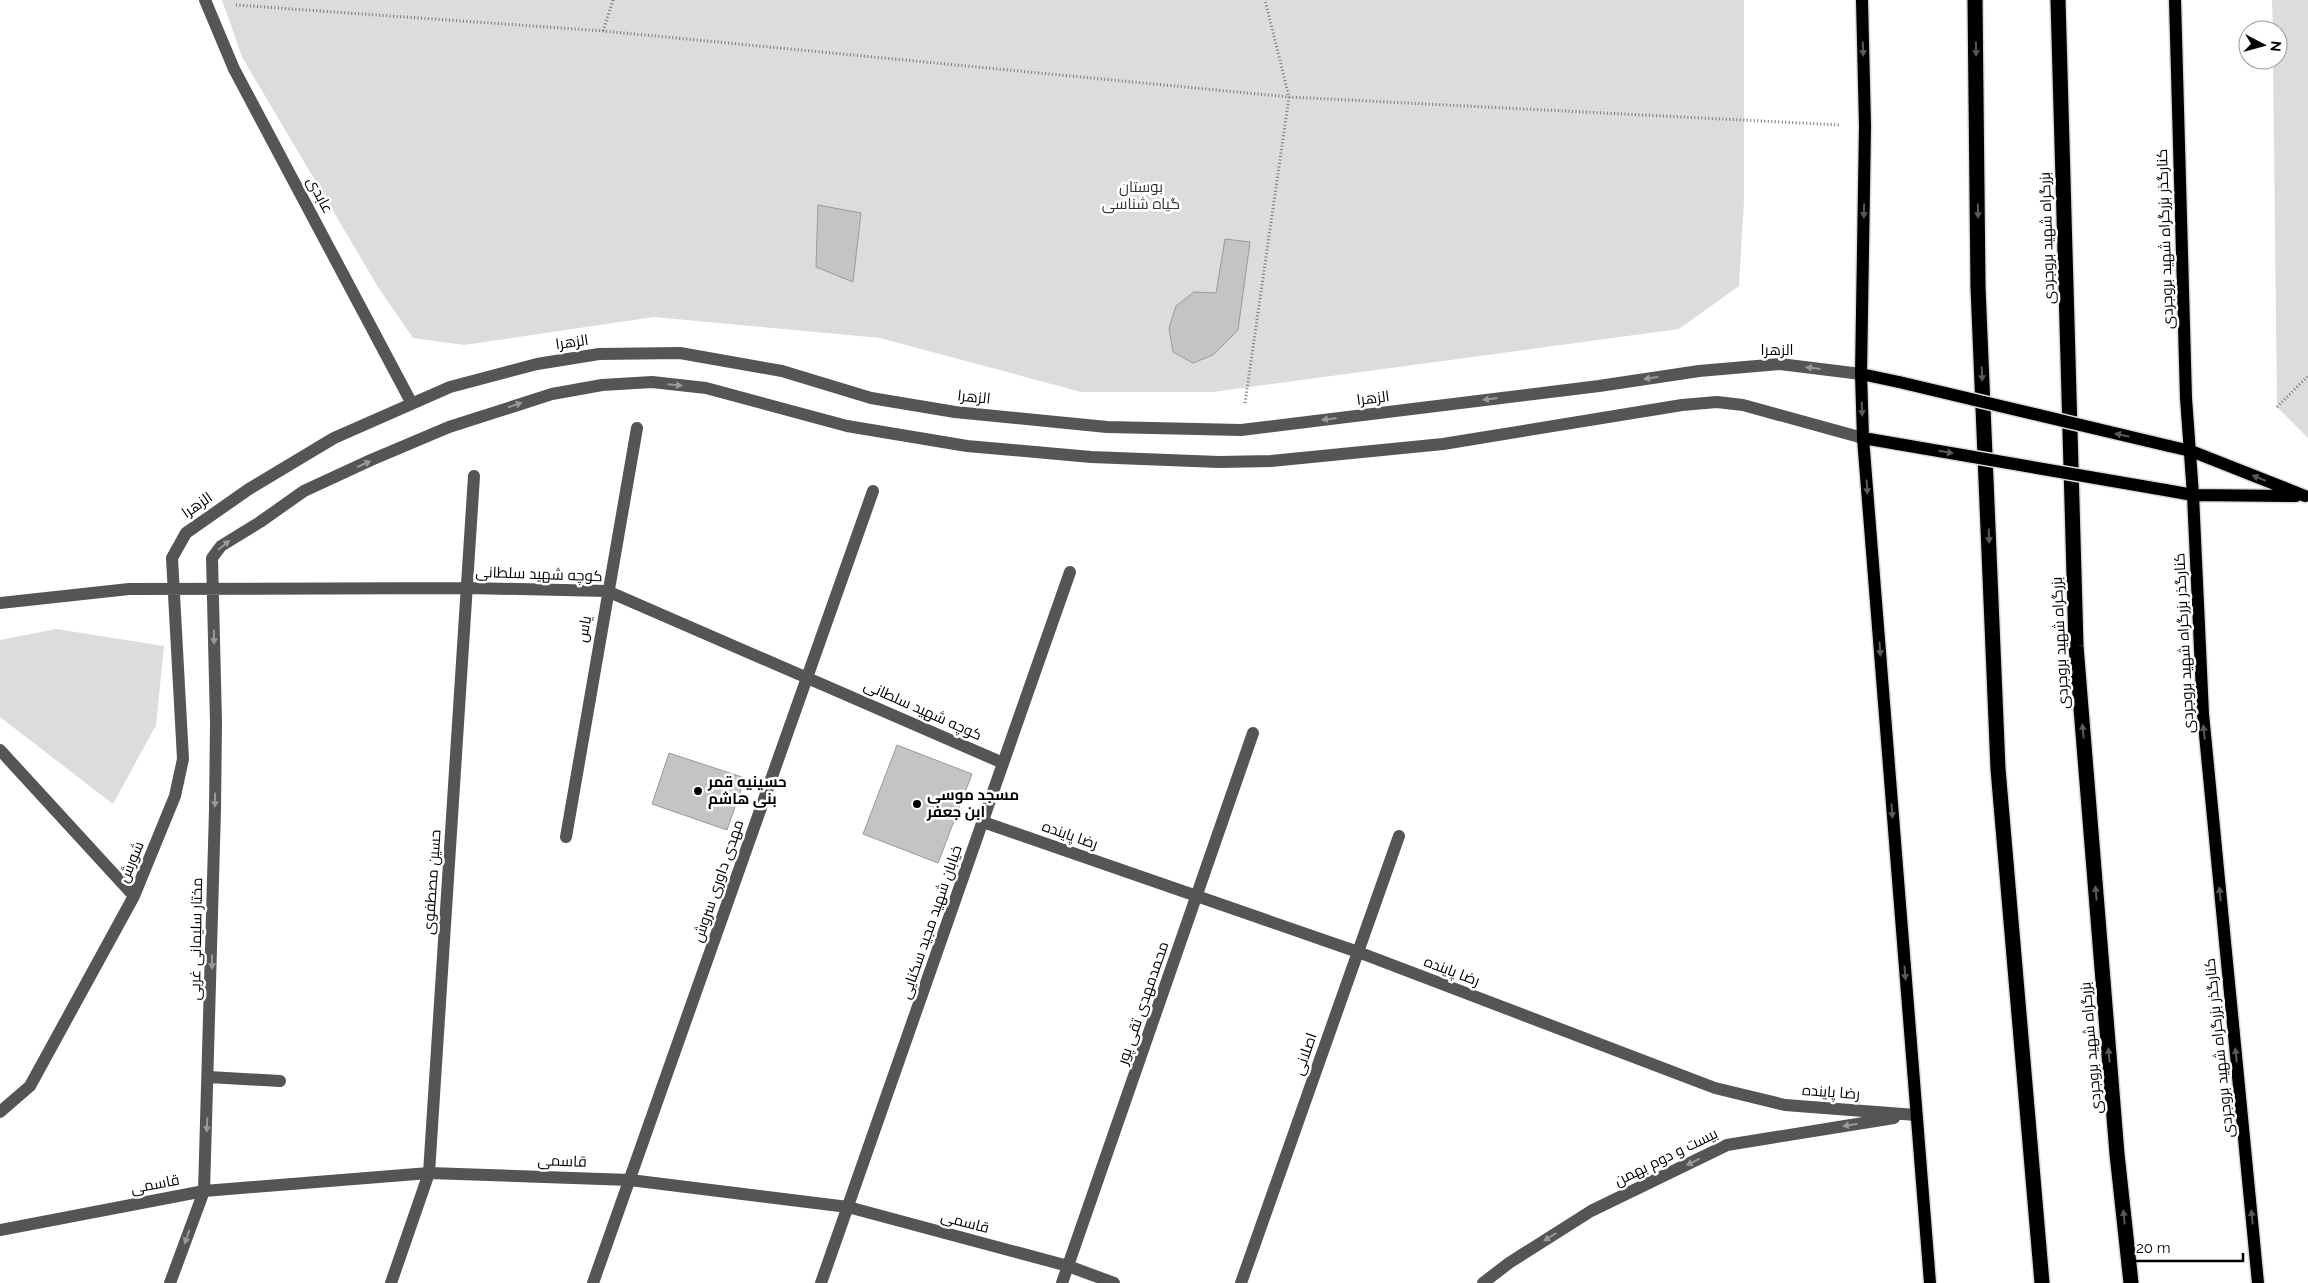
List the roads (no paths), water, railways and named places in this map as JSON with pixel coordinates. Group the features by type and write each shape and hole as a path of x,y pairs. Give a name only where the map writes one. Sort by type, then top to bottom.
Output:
{"highway":[{"path":"1975,0 1978,287 1998,769 2042,1283"},
{"name":"بزرگراه شهید بروجردی","path":"2058,0 2076,646 2117,1154 2131,1283"}],"main road":[{"path":"1862,0 1865,126 1861,374 1864,438 1930,1283"},
{"name":"کنارگذر بزرگراه شهید بروجردی","path":"2175,0 2186,398 2193,495 2203,714 2258,1283"},
{"path":"1861,374 2190,451 2306,497"},
{"path":"1864,438 2193,495 2306,497"}],"street":[{"name":"عابدی","path":"205,0 234,69 411,402"},
{"name":"الزهرا","path":"173,589 172,558 186,533 249,489 334,438 411,402 450,387 537,364 600,354 680,353 782,371 871,398 955,412 1107,427 1241,430 1599,386 1699,371 1780,364 1861,374"},
{"path":"214,589 212,558 221,546 260,522 304,491 448,427 552,394 602,384 652,382 706,388 847,426 966,446 1091,458 1219,462 1271,461 1443,444 1682,405 1718,402 1743,405 1864,438"},
{"name":"یاس","path":"566,837 607,591 637,428"},
{"name":"حسین مصطفوی","path":"391,1283 429,1173 474,476"},
{"name":"مهدی داوری سروش","path":"593,1283 873,491"},
{"name":"خیابان شهید مجید سکنایی","path":"821,1283 1070,572"},
{"name":"کوچه شهید سلطانی","path":"0,603 129,589 468,588 607,591 1003,764"},
{"name":"شورش","path":"0,1112 30,1086 134,896 175,796 183,759 173,589"},
{"name":"مختار سلیمانی غربی","path":"170,1283 204,1192 209,1077 216,791 214,589"},
{"name":"محمدمهدی تقی پور","path":"1062,1283 1253,733"},
{"path":"0,750 134,896"},
{"name":"رضا پاینده","path":"983,822 1358,952 1715,1088 1785,1105 1916,1115"},
{"name":"اصلانی","path":"1241,1283 1399,836"},
{"path":"209,1077 280,1082"},
{"name":"بیست و دوم بهمن","path":"1483,1283 1509,1262 1591,1211 1728,1145 1916,1115"},
{"name":"قاسمی","path":"0,1230 204,1192 429,1173 630,1180 848,1207 1068,1266 1114,1283"}],"place":[{"name":"حسینیه قمر بنی هاشم","path":"698,791"},
{"name":"مسجد موسی ابن جعفر","path":"917,804"}],"park label":[{"name":"بوستان گیاه شناسی","path":"1141,196"}]}
